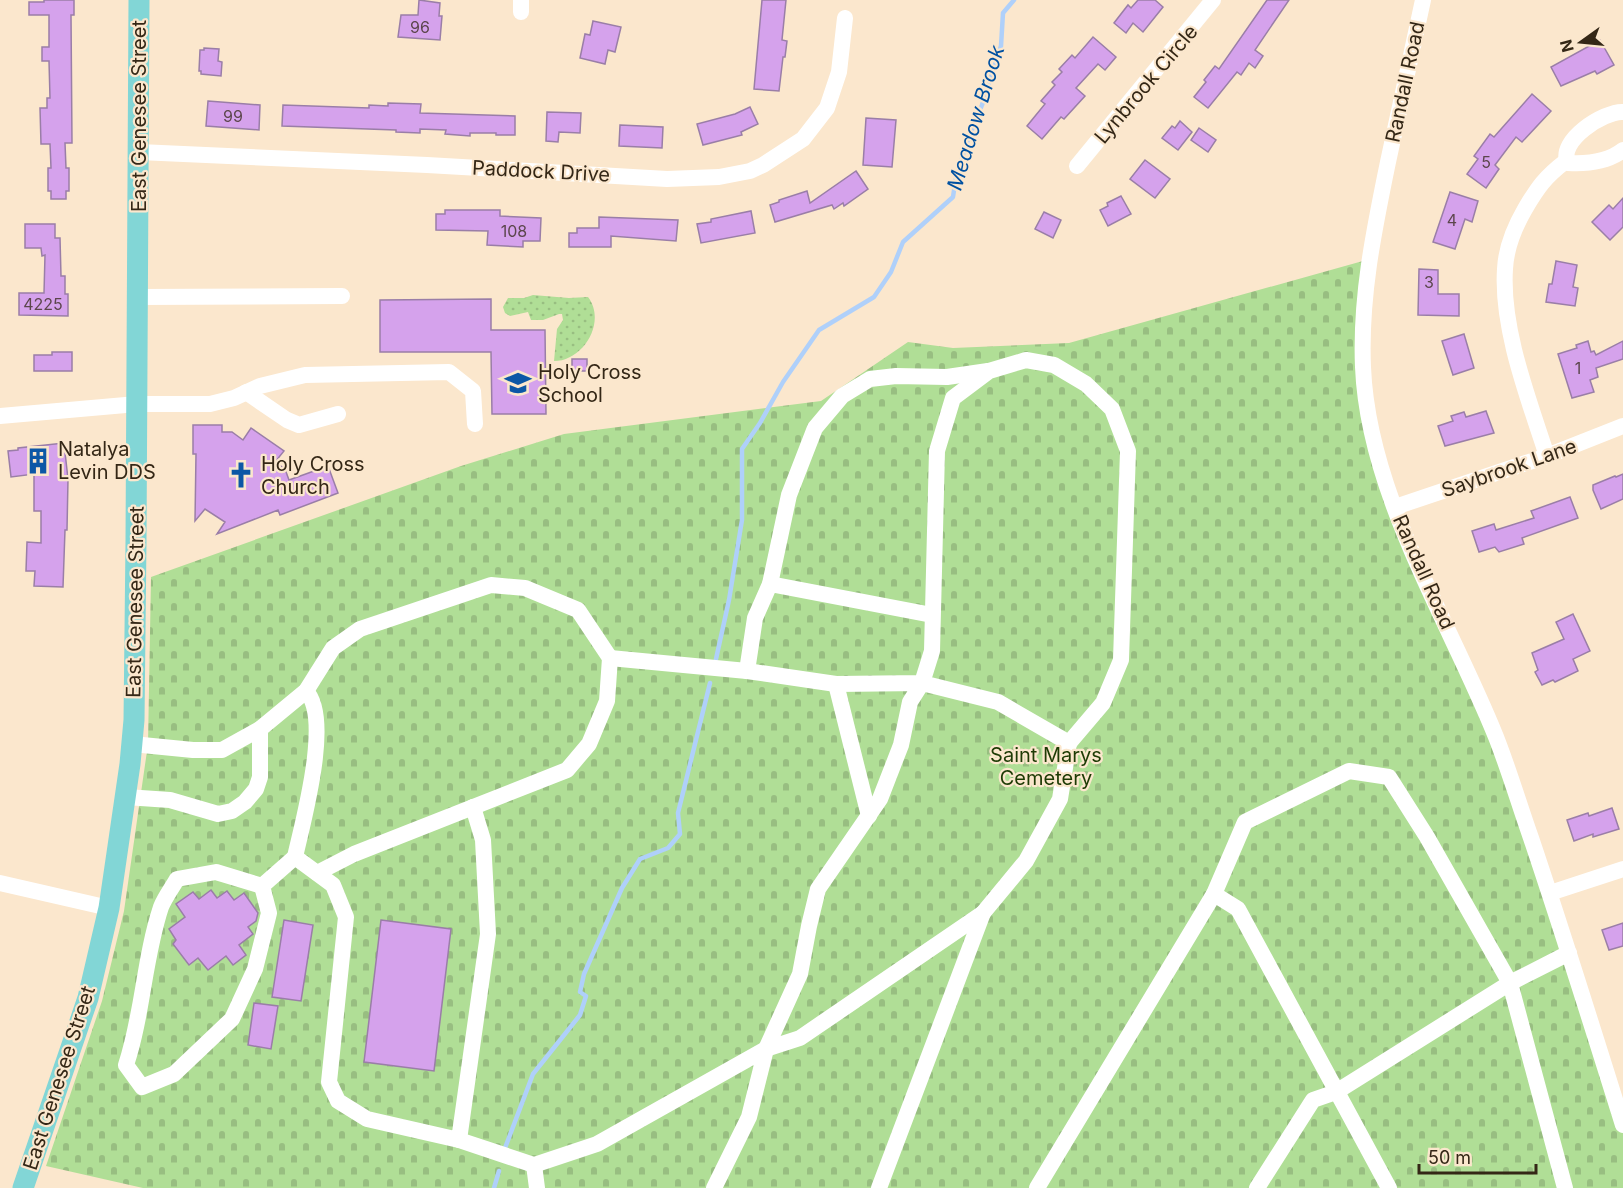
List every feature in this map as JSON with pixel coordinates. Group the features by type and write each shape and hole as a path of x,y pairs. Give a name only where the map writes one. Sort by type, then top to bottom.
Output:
{"main road":[{"name":"East Genesee Street","path":"23,1188 88,998 109,908 132,744 137,404 139,0"}],"street":[{"name":"Lynbrook Circle","path":"1077,166 1213,0"},
{"name":"Randall Road","path":"1423,0 1374,228 1362,309 1363,369 1373,439 1395,507 1414,555 1498,741 1550,893 1623,1125"},
{"name":"Paddock Drive","path":"139,152 667,179 718,177 756,168 803,139 827,108 839,72 844,18"},
{"path":"1566,161 1568,146 1577,136 1601,117 1614,111 1623,112"},
{"path":"1566,161 1585,164 1617,155 1623,150"},
{"path":"1547,456 1518,363 1506,301 1505,268 1515,226 1539,184 1566,161"},
{"path":"138,297 342,296"},
{"path":"295,857 333,885 346,917 328,1082 338,1101 367,1119 459,1140 534,1165 597,1144 766,1049 800,1038 983,913 1026,861 1060,799 1069,742 1103,703 1121,660 1128,451 1112,409 1086,384 1054,365 1026,360 989,371 947,377 896,376 870,380 842,396 815,428 789,495 770,584 755,618 747,671"},
{"path":"714,1188 749,1117 766,1049 800,974 808,927 818,889 880,799 901,745 910,702 922,683 932,651 937,451 953,398 989,371"},
{"path":"0,416 137,404 210,404 260,386 305,375 449,372 473,391 475,424"},
{"path":"246,392 287,420 299,425 338,414"},
{"name":"Saybrook Lane","path":"1395,507 1547,456 1623,426"},
{"path":"770,584 932,615"},
{"path":"132,744 193,750 222,750 260,729 306,691 333,648 360,629 490,585 525,588 578,610 610,658 607,701 589,744 567,770 354,854 317,873"},
{"path":"610,658 747,671 836,684 922,683 998,702 1069,742"},
{"path":"836,684 868,816"},
{"path":"262,886 295,857 315,759 317,719 312,697 306,691"},
{"path":"126,797 170,800 218,814 232,811 245,802 256,789 260,777 260,729"},
{"path":"1037,1188 1214,894 1245,822 1349,771 1389,777 1427,837 1510,983 1565,1188"},
{"path":"459,1140 488,934 483,840 473,807"},
{"path":"1550,893 1623,869"},
{"path":"216,872 262,886 269,913 255,969 232,1019 174,1074 142,1087 126,1065 135,1038 145,976 162,906 177,879 216,872"},
{"path":"0,884 109,908"},
{"path":"1214,894 1238,909 1389,1188"},
{"path":"879,1188 983,913"},
{"path":"1257,1188 1313,1100 1336,1092 1510,983 1569,952"},
{"path":"534,1165 537,1188"}],"green space":[{"name":"Saint Marys Cemetery","path":"1370,259 1362,309 1373,439 1475,684 1623,1125 1623,1188 143,1188 46,1166 102,1001 124,911 148,744 151,577 461,466 564,434 821,401 908,342 953,348 1069,343"},
{"path":"533,295 588,297 595,318 593,328 583,347 574,355 554,361 557,329 563,320 562,314 543,320 531,320 528,312 510,316 505,313 503,307 508,298 524,298"}],"building":[{"path":"44,0 74,0 74,15 71,15 72,143 65,143 66,168 69,168 69,191 66,191 66,199 51,199 51,191 48,191 48,168 51,168 50,144 41,144 40,108 47,108 47,98 50,98 49,61 42,61 42,47 49,47 49,15 29,15 29,2 44,2"},
{"path":"419,0 440,3 439,16 442,16 440,40 398,37 401,15 418,15"},
{"path":"762,0 786,0 782,40 787,41 779,91 754,89"},
{"path":"1138,0 1155,0 1163,7 1143,32 1133,23 1126,33 1114,23 1128,5 1131,8"},
{"path":"1267,0 1289,0 1255,50 1263,56 1255,68 1249,63 1241,75 1237,72 1208,108 1194,97 1215,66 1219,69"},
{"path":"593,21 621,27 615,52 608,50 605,64 580,58 585,34 590,35"},
{"path":"1093,37 1116,57 1105,70 1098,64 1076,88 1085,96 1064,119 1061,117 1042,139 1027,126 1045,104 1041,101 1055,85 1052,82 1062,72 1059,69 1072,55 1075,58"},
{"path":"1600,40 1614,65 1597,74 1595,71 1561,86 1551,67"},
{"path":"219,49 218,61 222,62 221,76 201,74 199,71 200,50"},
{"path":"1532,94 1551,111 1522,142 1516,137 1495,165 1499,169 1486,188 1467,174 1478,159 1474,156 1490,134 1494,137"},
{"path":"208,101 260,105 259,130 206,126"},
{"path":"388,103 421,104 420,113 515,116 515,135 470,133 470,136 445,134 446,130 420,129 420,133 282,126 283,105 369,108 369,105 388,106"},
{"path":"750,107 758,124 741,132 742,135 703,145 697,124 735,114"},
{"path":"547,112 581,113 580,133 559,132 558,142 546,141"},
{"path":"866,118 896,120 892,167 863,165"},
{"path":"1180,121 1192,132 1178,150 1162,138 1172,126 1175,128"},
{"path":"620,125 663,127 662,148 619,146"},
{"path":"1199,128 1216,140 1208,152 1191,140"},
{"path":"1145,160 1170,179 1155,198 1130,179"},
{"path":"856,171 868,189 844,206 843,203 834,209 832,205 775,222 770,205 807,191 810,203"},
{"path":"1450,192 1478,201 1472,222 1465,219 1455,249 1433,242"},
{"path":"1121,196 1131,214 1108,226 1100,210 1108,206 1107,203"},
{"path":"1623,198 1623,227 1610,240 1592,222 1609,205 1613,209"},
{"path":"445,210 500,210 500,216 541,218 540,241 523,241 523,247 487,245 488,231 436,230 436,214 445,214"},
{"path":"751,211 755,233 701,243 697,224"},
{"path":"1044,212 1061,220 1053,238 1035,229"},
{"path":"599,217 678,220 676,241 611,236 611,247 569,247 569,233 577,233 577,228 599,228"},
{"path":"25,224 55,224 55,238 60,238 61,276 65,276 65,294 68,294 68,316 19,315 19,293 44,293 45,255 42,256 41,248 25,248"},
{"path":"1556,261 1577,265 1573,287 1578,288 1575,306 1546,302"},
{"path":"1419,269 1438,270 1438,294 1459,294 1459,316 1418,315"},
{"name":"Holy Cross School","path":"491,299 491,330 545,330 546,414 492,414 491,352 380,352 380,300"},
{"path":"1464,334 1474,368 1453,375 1442,341"},
{"path":"1588,341 1591,352 1594,351 1596,355 1623,341 1623,359 1596,368 1598,377 1590,380 1594,392 1572,398 1558,354 1577,348 1576,345"},
{"path":"52,352 72,352 72,371 34,371 34,355 52,355"},
{"path":"572,359 587,359 587,371 572,371"},
{"path":"1486,411 1494,433 1445,446 1438,426 1453,421 1451,416 1464,412 1466,417"},
{"name":"Holy Cross Church","path":"193,425 222,425 222,432 232,432 243,440 251,428 284,451 275,462 285,469 289,480 328,466 338,493 280,515 278,510 217,534 225,522 205,509 195,521 196,454 193,454"},
{"path":"64,443 68,479 63,587 34,586 35,571 26,571 27,542 41,543 41,511 34,511 34,474 11,477 8,451"},
{"path":"1623,474 1623,499 1601,509 1593,485"},
{"path":"1570,497 1578,518 1522,538 1524,544 1499,552 1495,547 1479,552 1472,531 1494,524 1496,530 1534,518 1531,511"},
{"path":"1573,614 1590,651 1573,659 1578,671 1555,682 1553,680 1542,685 1535,672 1538,670 1532,653 1564,639 1556,622"},
{"path":"1612,808 1619,829 1593,837 1593,834 1574,841 1567,820 1588,813 1589,816"},
{"path":"211,890 217,898 227,891 234,900 244,893 258,913 256,921 248,927 253,934 239,945 246,955 233,965 226,956 208,970 198,958 189,965 173,944 176,940 169,929 185,917 176,904 193,892 199,899"},
{"path":"284,920 313,925 301,1001 272,997"},
{"path":"381,920 451,929 434,1071 364,1062"},
{"path":"1623,923 1623,946 1609,950 1602,930"},
{"path":"254,1003 278,1006 271,1049 248,1045"}],"waterway":[{"name":"Meadow Brook","path":"716,659 729,600 742,520 742,449 783,382 819,330 874,297 891,272 903,242 953,197 956,177 966,145 1001,46 1003,13 1014,0"},
{"name":"Meadow Brook","path":"505,1148 533,1074 580,1015 586,996 580,992 584,974 622,888 640,859 668,848 680,834 678,813 710,683"},
{"name":"Meadow Brook","path":"494,1188 499,1171"}],"place":[{"name":"Holy Cross School","path":"518,383"},
{"name":"Natalya Levin DDS","path":"38,461"},
{"name":"Holy Cross Church","path":"241,475"}]}
